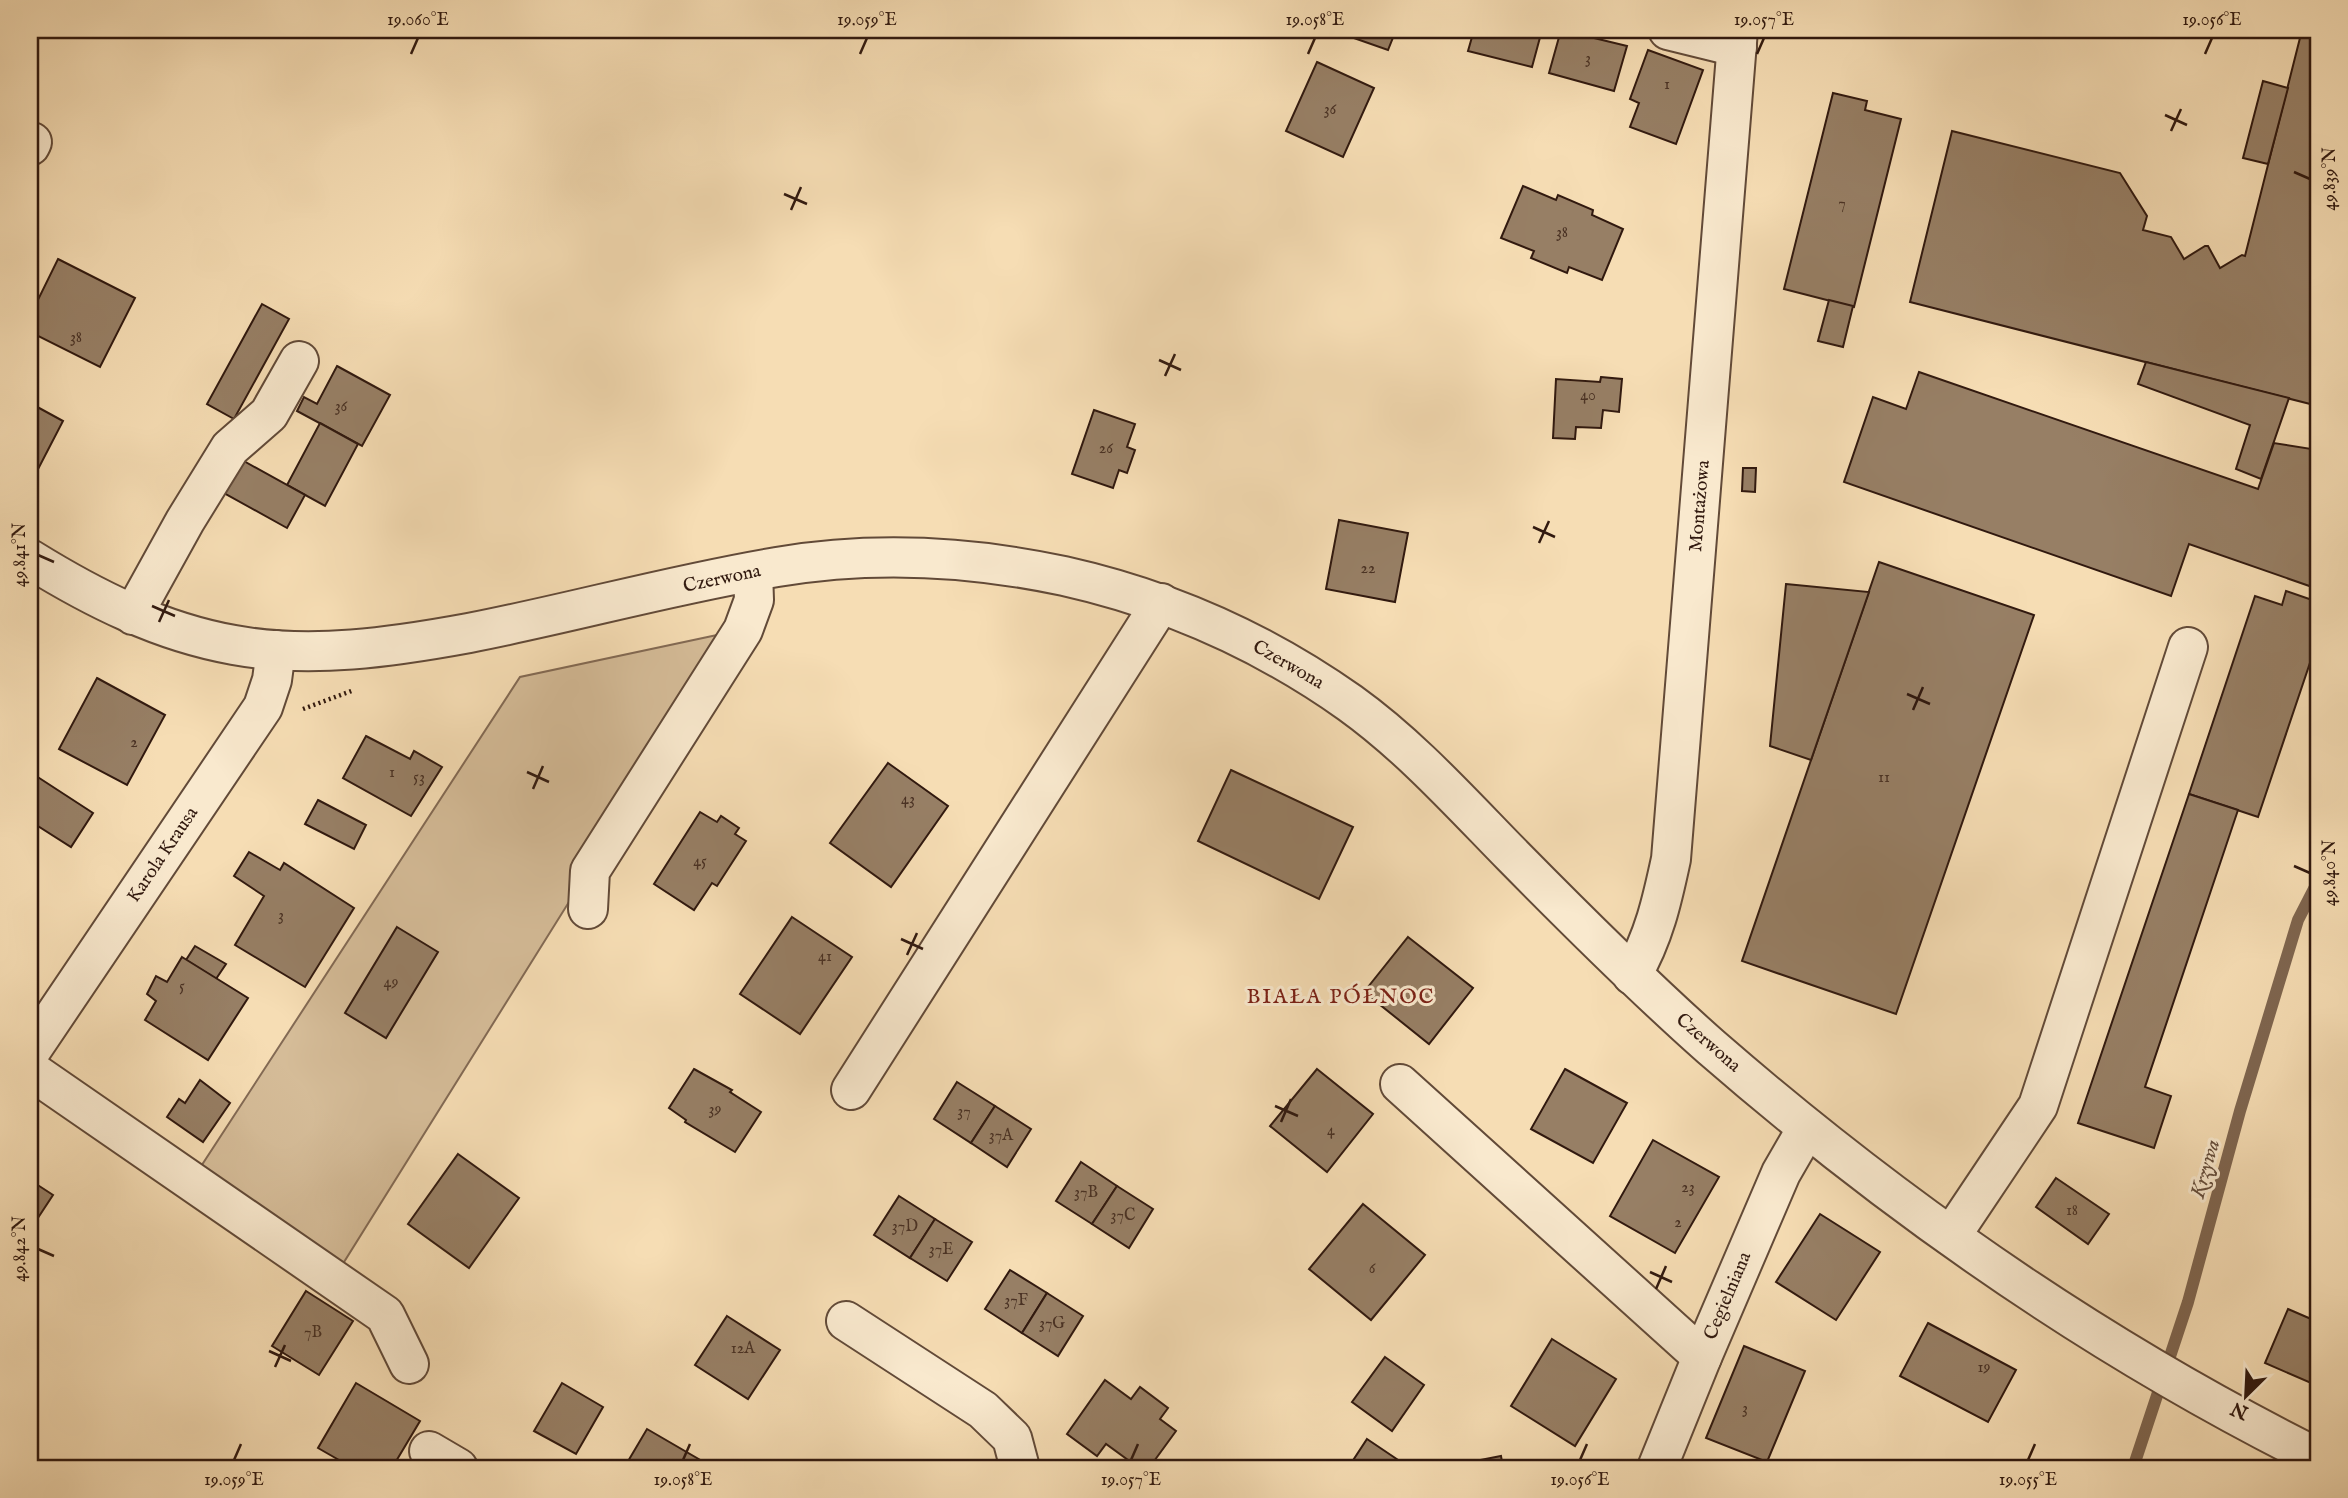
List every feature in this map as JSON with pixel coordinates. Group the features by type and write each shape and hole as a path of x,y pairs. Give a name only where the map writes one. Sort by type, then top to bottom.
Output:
{"street":[{"path":"1668,30 1737,38"},
{"name":"Montażowa","path":"1632,975 1646,950 1660,909 1671,859 1737,38"},
{"path":"133,615 185,521 230,448 269,414 299,361"},
{"name":"Czerwona","path":"30,559 71,585 133,615 194,636 276,650 397,646 528,621 781,566 859,558 920,558 990,563 1067,577 1161,603 1230,632 1299,669 1356,707 1419,761 1632,975 1709,1045 1807,1128 1951,1236 2131,1354 2196,1393 2318,1458"},
{"path":"588,909 590,871 743,630 754,600 753,572"},
{"path":"851,1090 1161,603"},
{"path":"1951,1236 2038,1106 2188,646"},
{"name":"Karola Krausa","path":"31,1052 262,707 272,680 276,650"},
{"path":"31,1052 385,1315 409,1364"},
{"path":"1400,1084 1702,1357"},
{"name":"Cegielniana","path":"1657,1468 1780,1172 1807,1128"},
{"path":"846,1321 983,1410 1012,1438 1020,1468"}],"path":[{"path":"262,707 282,717 366,686"}],"shaded area":[{"path":"717,635 572,864 569,902 339,1270 196,1174 520,677"}],"building":[{"path":"1331,30 1396,30 1388,50"},
{"path":"1474,30 1542,30 1532,67 1468,51"},
{"path":"1561,30 1627,46 1614,91 1549,73"},
{"path":"2302,30 2318,30 2318,406 1910,302 1952,131 2120,173 2147,216 2143,230 2171,237 2184,259 2205,246 2208,246 2220,268 2242,255 2245,256"},
{"path":"1648,50 1703,70 1676,144 1630,127 1639,103 1630,99"},
{"path":"1317,62 1374,88 1343,157 1286,131"},
{"path":"2263,81 2288,88 2268,164 2243,158"},
{"path":"1833,93 1867,101 1865,110 1901,119 1854,307 1784,289"},
{"path":"1523,186 1556,200 1558,195 1593,210 1592,215 1623,229 1602,280 1569,267 1567,273 1531,258 1534,251 1501,238"},
{"path":"58,259 135,298 100,367 30,332 30,316"},
{"path":"1829,300 1853,306 1843,347 1818,341"},
{"path":"262,304 289,319 234,419 207,404"},
{"path":"2146,362 2289,398 2261,479 2236,469 2250,425 2138,384"},
{"path":"337,366 390,395 362,446 297,411 304,397 317,404"},
{"path":"1919,372 2258,489 2274,443 2318,450 2318,589 2189,544 2171,596 1844,482 1873,397 1906,409"},
{"path":"1601,377 1622,379 1619,412 1603,410 1601,428 1576,427 1575,439 1553,438 1556,379 1600,382"},
{"path":"30,403 63,421 36,473 30,469"},
{"path":"1094,410 1135,424 1127,447 1135,450 1127,473 1119,470 1113,488 1072,474"},
{"path":"320,423 358,444 325,506 287,485"},
{"path":"242,460 305,495 287,528 224,493"},
{"path":"1743,468 1756,468 1755,492 1742,491"},
{"path":"1339,520 1408,533 1395,602 1326,589"},
{"path":"1879,562 2034,615 1896,1014 1742,961"},
{"path":"1786,584 1869,592 1811,760 1770,746"},
{"path":"2286,591 2318,602 2318,639 2258,817 2189,794 2255,596 2282,605"},
{"path":"97,678 165,715 127,785 59,749"},
{"path":"366,736 410,759 414,751 442,767 411,816 343,778"},
{"path":"888,763 948,806 891,887 830,843"},
{"path":"1231,770 1353,827 1319,899 1198,841"},
{"path":"30,772 93,813 71,847 30,821"},
{"path":"2189,794 2238,810 2145,1087 2171,1096 2154,1148 2078,1123"},
{"path":"318,800 366,825 354,849 305,824"},
{"path":"700,812 717,822 721,816 739,828 735,834 746,841 717,886 712,883 694,910 654,884"},
{"path":"249,852 280,870 284,863 354,908 305,987 235,945 264,896 234,876"},
{"path":"792,917 852,957 800,1034 740,994"},
{"path":"397,927 438,952 386,1038 345,1013"},
{"path":"1408,937 1473,988 1429,1044 1364,992"},
{"path":"195,946 226,964 216,979 186,960"},
{"path":"182,957 248,998 208,1060 145,1020 156,1001 147,994 156,976 167,982"},
{"path":"694,1069 732,1090 730,1092 761,1112 735,1152 685,1122 686,1120 669,1108"},
{"path":"1317,1069 1373,1114 1327,1172 1270,1126"},
{"path":"1565,1069 1627,1103 1593,1163 1531,1129"},
{"path":"200,1080 230,1103 203,1142 167,1117 179,1099 185,1103"},
{"path":"957,1082 995,1106 971,1143 934,1119"},
{"path":"995,1106 1031,1129 1007,1167 971,1143"},
{"path":"1653,1140 1719,1177 1675,1253 1610,1216"},
{"path":"458,1154 519,1198 469,1268 408,1224"},
{"path":"1081,1162 1117,1186 1092,1224 1056,1201"},
{"path":"2056,1178 2109,1214 2088,1244 2036,1207"},
{"path":"30,1180 53,1195 30,1230"},
{"path":"1117,1186 1153,1209 1129,1248 1092,1224"},
{"path":"899,1196 935,1219 910,1258 874,1235"},
{"path":"1363,1204 1425,1255 1371,1320 1309,1269"},
{"path":"1820,1214 1880,1252 1836,1320 1776,1282"},
{"path":"935,1219 972,1242 947,1281 910,1258"},
{"path":"1010,1270 1047,1293 1022,1333 985,1309"},
{"path":"306,1291 353,1321 319,1375 272,1346"},
{"path":"1047,1293 1083,1316 1058,1356 1022,1333"},
{"path":"2288,1309 2318,1322 2318,1386 2265,1363"},
{"path":"727,1316 780,1350 748,1399 695,1365"},
{"path":"1928,1323 2016,1370 1988,1422 1900,1376"},
{"path":"1552,1339 1616,1379 1575,1446 1511,1406"},
{"path":"1744,1346 1805,1371 1767,1462 1706,1438"},
{"path":"1385,1357 1424,1385 1392,1431 1352,1402"},
{"path":"1105,1380 1131,1399 1140,1387 1168,1408 1160,1419 1176,1431 1149,1468 1139,1468 1106,1444 1097,1456 1067,1434"},
{"path":"356,1383 420,1421 392,1468 353,1468 318,1448"},
{"path":"562,1383 603,1407 576,1454 534,1431"},
{"path":"647,1429 714,1468 624,1468"},
{"path":"1367,1439 1410,1468 1348,1468"},
{"path":"1501,1456 1503,1468 1476,1468 1475,1461"}],"waterway":[{"name":"Krzywa","path":"2133,1468 2188,1302 2240,1111 2298,920 2318,881"}],"district":[{"name":"BIAŁA PÓŁNOC","path":"1341,997"}]}
